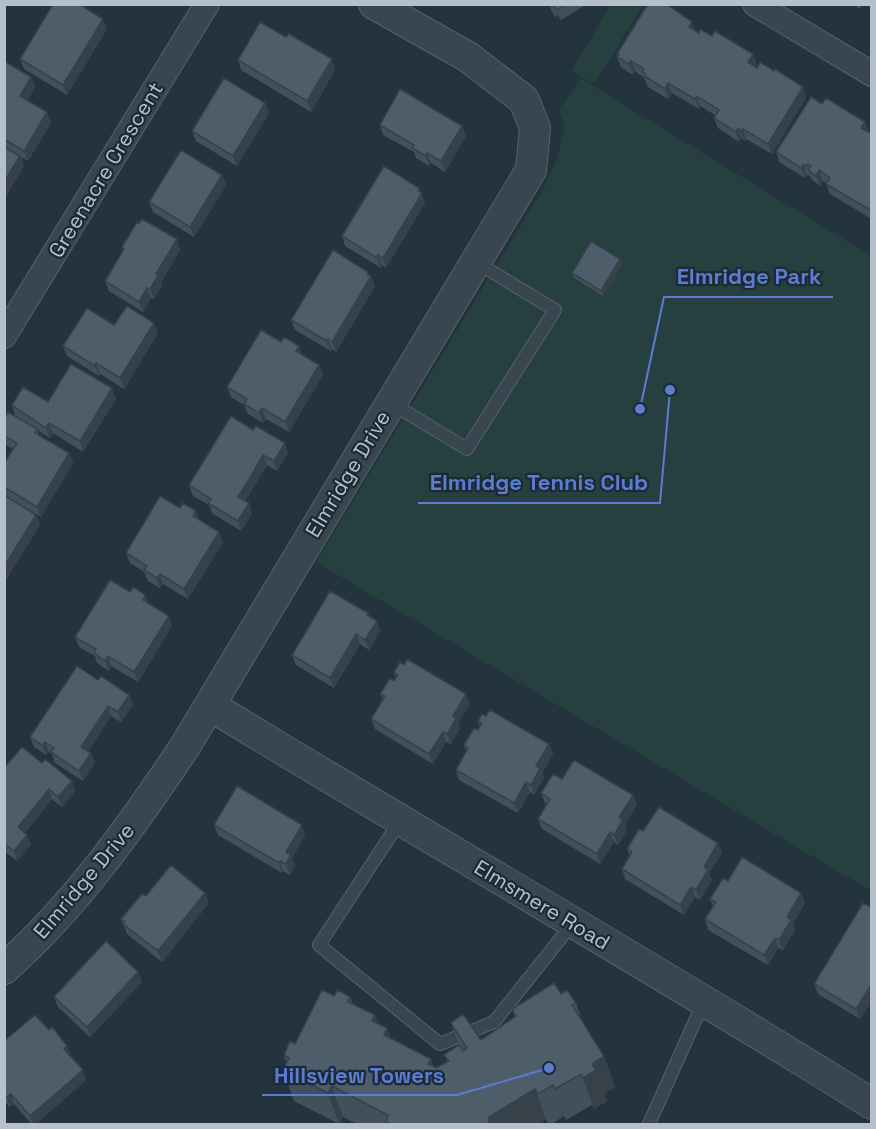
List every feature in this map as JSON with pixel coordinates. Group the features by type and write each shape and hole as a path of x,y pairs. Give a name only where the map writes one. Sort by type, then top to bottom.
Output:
{"street":[{"name":"Greenacre Crescent","path":"4,336 207,4"},
{"name":"Elmridge Drive","path":"4,969 29,946 88,882 140,814 211,706 531,170 535,128 524,100 468,57 374,4"},
{"path":"755,4 872,74"},
{"name":"Elmsmere Road","path":"211,706 872,1104"}],"lane":[{"path":"390,403 467,449 555,310 475,262"},
{"path":"400,821 319,945 440,1044 494,1022 573,923"},
{"path":"649,1125 704,1001"}],"green space":[{"path":"611,5 643,5 594,84 571,71"},
{"path":"580,78 871,256 871,891 316,562 545,186 557,159 565,127 559,110"}],"building":[{"path":"53,4 79,4 103,19 63,85 20,59"},
{"path":"550,4 566,4 557,10 554,5 551,7"},
{"path":"648,4 666,4 692,22 689,27 699,33 700,29 712,36 715,31 753,54 748,62 757,68 760,62 803,87 768,144 743,129 741,131 738,128 736,132 714,118 719,110 697,96 695,99 668,83 665,89 644,76 646,74 642,72 644,69 631,61 629,64 617,57"},
{"path":"260,22 286,37 289,34 332,59 307,101 238,60"},
{"path":"4,61 31,77 20,96 47,112 24,151 4,139"},
{"path":"224,78 265,103 233,156 192,131"},
{"path":"400,89 462,126 441,161 412,148 414,145 380,125"},
{"path":"811,97 822,104 826,98 865,122 861,128 872,132 872,211 826,184 830,178 819,170 816,176 808,170 811,166 808,164 801,168 776,152"},
{"path":"4,147 20,156 4,182"},
{"path":"181,150 222,175 190,227 149,202"},
{"path":"384,166 419,188 418,191 422,193 383,258 378,255 377,258 342,236"},
{"path":"142,219 177,239 156,274 158,275 150,289 147,288 139,302 105,281 124,249 122,247 137,222 139,223"},
{"path":"591,241 620,259 601,291 572,273"},
{"path":"333,250 371,276 332,342 291,320"},
{"path":"127,306 154,323 120,378 63,346 87,308 114,325"},
{"path":"261,330 281,342 284,337 299,346 296,351 319,365 285,422 262,408 259,413 244,404 247,399 227,387"},
{"path":"71,364 112,388 80,441 49,423 46,428 12,405 23,387 48,402"},
{"path":"8,412 37,429 35,433 69,453 37,507 4,487 4,464 17,443 4,436 4,418"},
{"path":"231,416 253,430 256,426 285,443 274,461 263,455 238,497 249,503 238,521 208,503 211,499 189,485"},
{"path":"4,495 36,515 4,567"},
{"path":"160,496 180,508 183,503 196,511 193,516 219,532 184,589 160,574 157,578 144,570 147,566 126,553"},
{"path":"110,580 130,592 133,587 145,595 143,600 169,616 134,672 108,656 105,661 94,653 96,649 75,637"},
{"path":"330,591 368,613 367,615 377,621 365,640 356,634 330,678 292,655"},
{"path":"407,659 466,694 453,716 456,718 447,734 443,732 429,754 371,719 385,696 380,694 390,678 394,681 398,675 394,672 400,662 404,665"},
{"path":"77,666 98,680 101,676 129,695 118,712 108,706 81,747 91,753 79,771 51,752 54,748 45,742 42,745 30,737"},
{"path":"490,710 549,744 536,766 540,768 531,785 526,782 514,803 456,770 468,748 464,745 474,728 478,730 482,723 478,721 482,714 486,716"},
{"path":"22,747 42,763 45,759 72,781 58,797 49,789 18,827 27,835 14,851 4,844 4,768"},
{"path":"574,760 633,795 619,817 623,820 614,835 610,832 597,854 538,819 550,799 541,793 553,774 562,779"},
{"path":"237,786 302,825 286,852 291,855 286,864 280,861 279,863 214,825"},
{"path":"659,807 718,843 704,867 708,870 696,890 691,887 680,905 622,869 632,852 627,849 639,829 643,831"},
{"path":"742,857 801,893 787,917 791,920 779,940 775,938 764,955 705,919 716,902 710,899 723,878 728,881"},
{"path":"171,865 205,893 158,951 123,924 125,922 121,919 142,894 146,896"},
{"path":"863,903 872,908 872,984 856,1009 814,984"},
{"path":"106,941 138,972 87,1027 54,997"},
{"path":"554,983 561,994 567,990 576,1003 572,1005 604,1056 592,1064 596,1070 583,1078 581,1074 555,1089 553,1085 538,1094 535,1089 489,1117 488,1125 392,1125 386,1121 388,1115 332,1086 328,1093 283,1070 289,1058 284,1055 290,1041 295,1044 322,990 334,996 338,990 350,997 348,1002 375,1015 372,1021 387,1028 384,1035 431,1059 428,1064 436,1068 449,1061 444,1055 459,1045 463,1051 467,1048 451,1023 463,1014 481,1040 516,1016 512,1009"},
{"path":"35,1015 49,1030 52,1027 67,1046 64,1049 83,1070 30,1116 11,1094 7,1097 4,1095 4,1041"}],"place":[{"name":"Elmridge Tennis Club","path":"670,390"},
{"name":"Elmridge Park","path":"640,409"},
{"name":"Hillsview Towers","path":"549,1068"}]}
